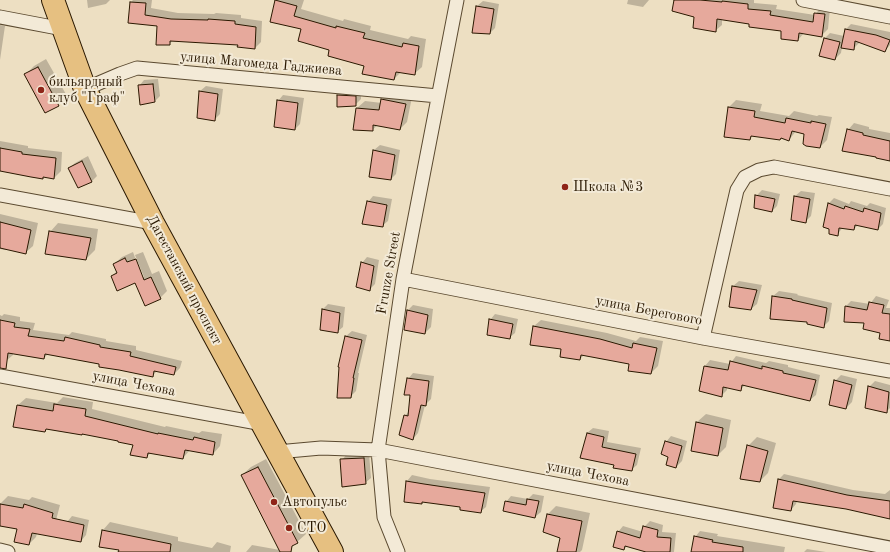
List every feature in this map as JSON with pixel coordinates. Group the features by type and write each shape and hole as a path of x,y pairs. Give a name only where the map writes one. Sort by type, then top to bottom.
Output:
{"highway":[{"name":"Дагестанский проспект","path":"53,0 85,89 152,223 332,552"}],"street":[{"name":"Frunze Street","path":"398,552 384,517 378,450 402,279 457,0"},
{"path":"803,0 890,18"},
{"path":"0,17 63,29"},
{"name":"улица Магомеда Гаджиева","path":"85,89 137,68 438,96"},
{"path":"703,338 737,190 745,177 759,170 774,167 890,189"},
{"path":"0,195 152,223"},
{"name":"улица Берегового","path":"402,279 703,338 890,371"},
{"name":"улица Чехова","path":"0,376 263,424"},
{"name":"улица Чехова","path":"278,452 321,448 378,450 890,548"},
{"path":"0,550 8,552"}],"building":[{"path":"275,0 297,6 294,16 336,28 336,26 365,33 363,38 402,47 403,43 419,46 415,75 396,72 394,80 362,74 364,66 328,56 329,50 298,41 301,29 270,22"},
{"path":"674,0 722,1 748,4 748,9 771,11 770,15 813,22 814,13 825,14 822,37 799,33 798,41 781,39 781,31 749,27 749,24 717,19 716,32 693,28 694,17 672,11"},
{"path":"130,2 146,3 145,15 171,19 235,21 235,24 256,27 255,49 237,47 238,45 170,41 170,45 156,45 157,26 128,23"},
{"path":"476,6 494,9 490,34 472,33"},
{"path":"845,29 876,35 890,40 885,52 855,41 854,50 841,48"},
{"path":"824,38 840,42 835,60 819,56"},
{"name":"бильярдный клуб \"Граф\"","path":"38,67 59,106 45,113 24,74"},
{"path":"153,84 155,102 140,105 138,85"},
{"path":"199,91 218,94 215,121 197,118"},
{"path":"337,95 356,96 356,106 337,107"},
{"path":"381,99 406,104 400,130 373,125 373,131 353,130 356,108 379,110"},
{"path":"277,100 298,103 295,130 274,127"},
{"path":"728,107 755,111 754,117 785,123 786,118 811,123 811,121 826,124 820,148 806,146 803,144 804,134 792,131 789,141 781,138 780,140 751,136 750,140 724,137"},
{"path":"847,129 863,133 863,135 890,141 890,161 842,151"},
{"path":"0,148 22,152 22,154 56,158 54,179 43,177 43,179 0,171"},
{"path":"373,150 395,155 391,180 369,177"},
{"path":"82,161 92,182 78,188 68,168"},
{"path":"755,195 775,199 772,212 754,208"},
{"path":"794,196 810,199 806,223 791,220"},
{"path":"367,201 387,205 383,227 362,224"},
{"path":"828,203 844,209 845,206 863,212 864,208 881,213 878,230 855,225 854,230 839,228 838,236 829,234 829,229 823,227"},
{"path":"0,222 31,230 26,254 0,248"},
{"path":"49,231 91,238 86,260 45,254"},
{"path":"125,258 127,262 136,259 144,280 151,277 161,299 145,306 135,283 117,291 111,276 117,273 113,264"},
{"path":"361,262 374,266 370,291 356,287"},
{"path":"732,286 757,290 751,310 729,307"},
{"path":"772,296 792,299 827,308 824,328 807,324 807,322 770,319"},
{"path":"869,302 884,305 882,313 890,314 890,341 879,339 880,333 863,329 864,323 844,322 845,306 867,310"},
{"path":"322,309 340,313 338,333 320,330"},
{"path":"407,310 428,315 425,334 404,330"},
{"path":"489,319 513,324 510,339 487,335"},
{"path":"0,320 15,323 14,327 30,329 28,336 64,341 65,337 100,345 100,347 131,352 130,356 176,367 174,375 154,371 153,377 99,367 99,364 45,354 44,359 8,353 6,369 0,368"},
{"path":"533,326 600,339 632,348 633,343 657,348 651,374 628,371 629,364 581,355 580,360 560,357 561,349 530,345"},
{"path":"345,336 362,340 353,378 351,398 337,398 338,367"},
{"path":"730,361 762,369 762,366 783,371 783,373 816,380 810,401 742,385 741,391 723,387 722,397 699,391 704,366 728,370"},
{"path":"407,378 429,381 426,406 421,405 413,440 399,435 404,415 408,416 410,395 404,395"},
{"path":"834,380 852,385 846,409 829,405"},
{"path":"868,386 889,392 887,413 865,408"},
{"path":"54,404 86,409 85,416 158,434 193,440 194,437 215,442 213,455 185,450 183,459 148,453 147,458 130,455 133,445 118,441 46,429 45,432 13,427 17,405 53,411"},
{"path":"696,422 723,428 718,456 691,451"},
{"path":"587,433 604,437 602,447 636,454 632,471 613,468 614,465 580,458"},
{"path":"665,441 682,446 676,468 666,465 668,457 661,454"},
{"path":"747,445 768,451 760,482 740,479"},
{"path":"364,458 366,484 342,487 340,459"},
{"path":"258,467 298,543 292,546 291,552 280,552 241,475"},
{"path":"778,479 847,495 890,501 890,519 846,509 793,501 791,511 773,508"},
{"path":"406,481 485,493 481,513 460,510 460,507 422,502 422,504 404,502"},
{"path":"527,499 539,501 535,518 503,511 505,501 526,505"},
{"path":"0,504 23,508 24,504 53,513 52,518 84,525 81,542 32,533 29,545 14,542 17,529 0,526"},
{"path":"547,514 582,521 576,552 557,552 560,538 543,532"},
{"path":"643,526 658,530 657,537 671,538 670,552 646,552 625,546 624,550 613,547 617,531 640,538"},
{"path":"102,530 171,544 170,552 118,552 119,550 99,547"},
{"path":"694,536 713,540 712,542 743,547 743,552 691,552"}],"place":[{"name":"бильярдный клуб \"Граф\"","path":"41,90"},
{"name":"Школа №3","path":"565,187"},
{"name":"Автопульс","path":"274,502"},
{"name":"СТО","path":"289,528"}]}
